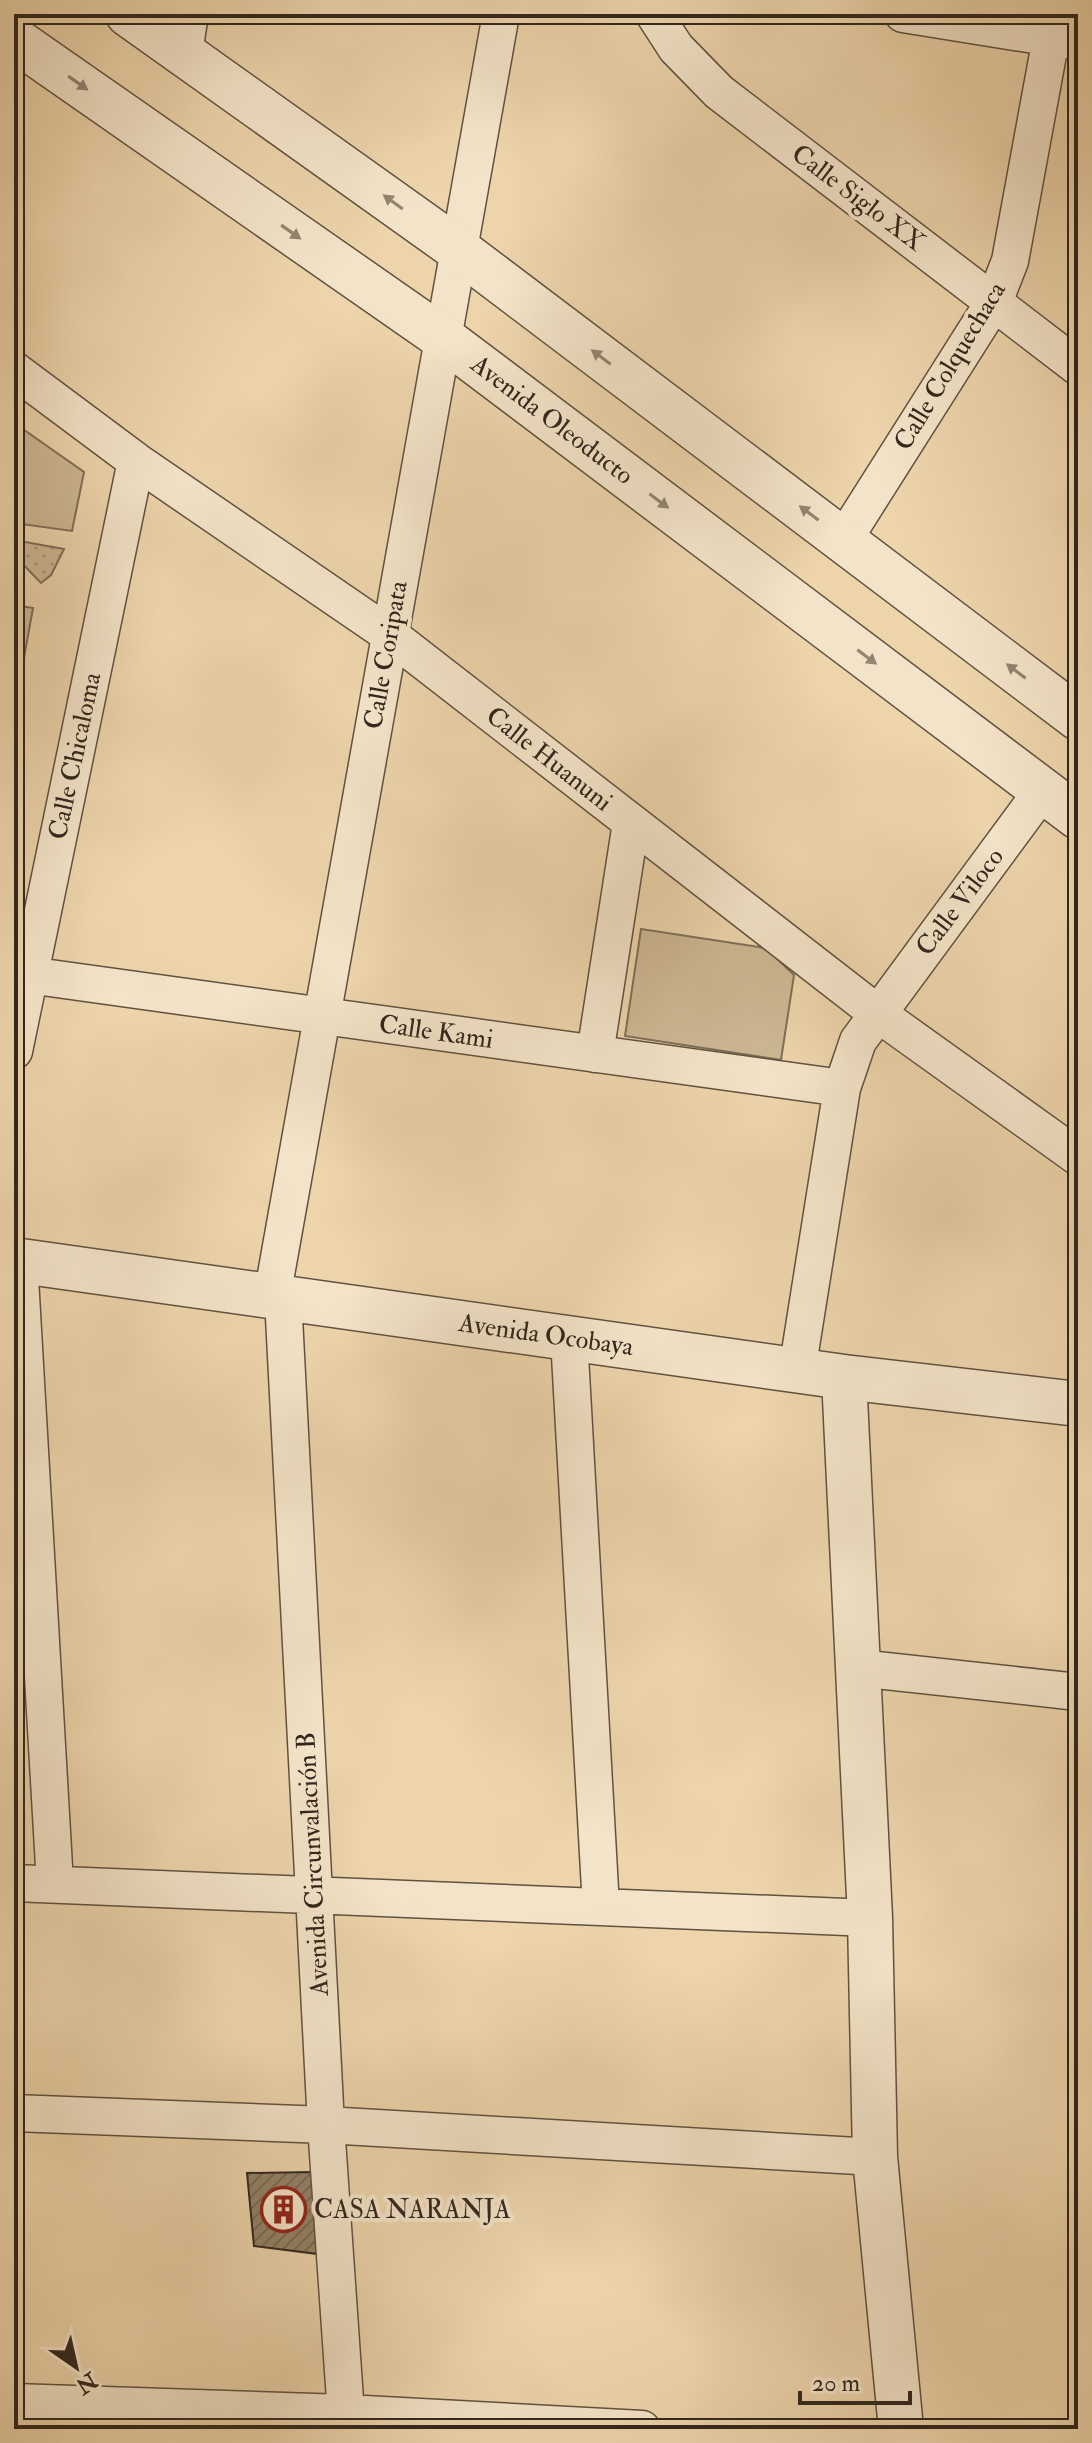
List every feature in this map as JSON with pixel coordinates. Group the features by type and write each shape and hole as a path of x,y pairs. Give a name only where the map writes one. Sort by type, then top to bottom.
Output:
{"street":[{"path":"128,14 187,33 459,250 1078,718"},
{"name":"Calle Coripata","path":"277,1298 322,1016 501,14"},
{"name":"Calle Siglo XX","path":"654,14 676,48 719,92 1078,367"},
{"path":"903,14 1064,40"},
{"name":"Avenida Oleoducto","path":"14,39 443,338 1078,817"},
{"name":"Calle Colquechaca","path":"844,539 994,302 1010,261 1064,40"},
{"name":"Calle Huanuni","path":"14,370 136,461 390,635 877,1013 1078,1157"},
{"name":"Calle Chicaloma","path":"14,1051 22,975 136,461"},
{"name":"Calle Viloco","path":"797,1371 842,1088 858,1041 1043,790"},
{"path":"595,1054 631,823"},
{"name":"Calle Kami","path":"22,975 842,1088"},
{"path":"16,1261 55,1884"},
{"name":"Avenida Ocobaya","path":"16,1261 797,1371 1078,1404"},
{"name":"Avenida Circunvalación B","path":"277,1298 316,1897 326,2125 347,2421"},
{"path":"569,1338 601,1907"},
{"path":"844,1377 870,1918 875,2157 901,2429"},
{"path":"858,1668 1078,1692"},
{"path":"14,1883 870,1918"},
{"path":"14,2113 326,2125 875,2157"},
{"path":"14,2402 96,2416 642,2429"}],"shaded area":[{"path":"20,427 84,472 72,531 14,523 14,456"},
{"path":"14,540 64,549 51,575 41,583 14,555"},
{"path":"14,605 33,608 14,713"},
{"path":"641,929 766,948 794,975 781,1060 625,1036"}],"building":[{"name":"CASA NARANJA","path":"313,2172 318,2254 254,2246 247,2173"}],"place":[{"name":"CASA NARANJA","path":"283,2210"}]}
